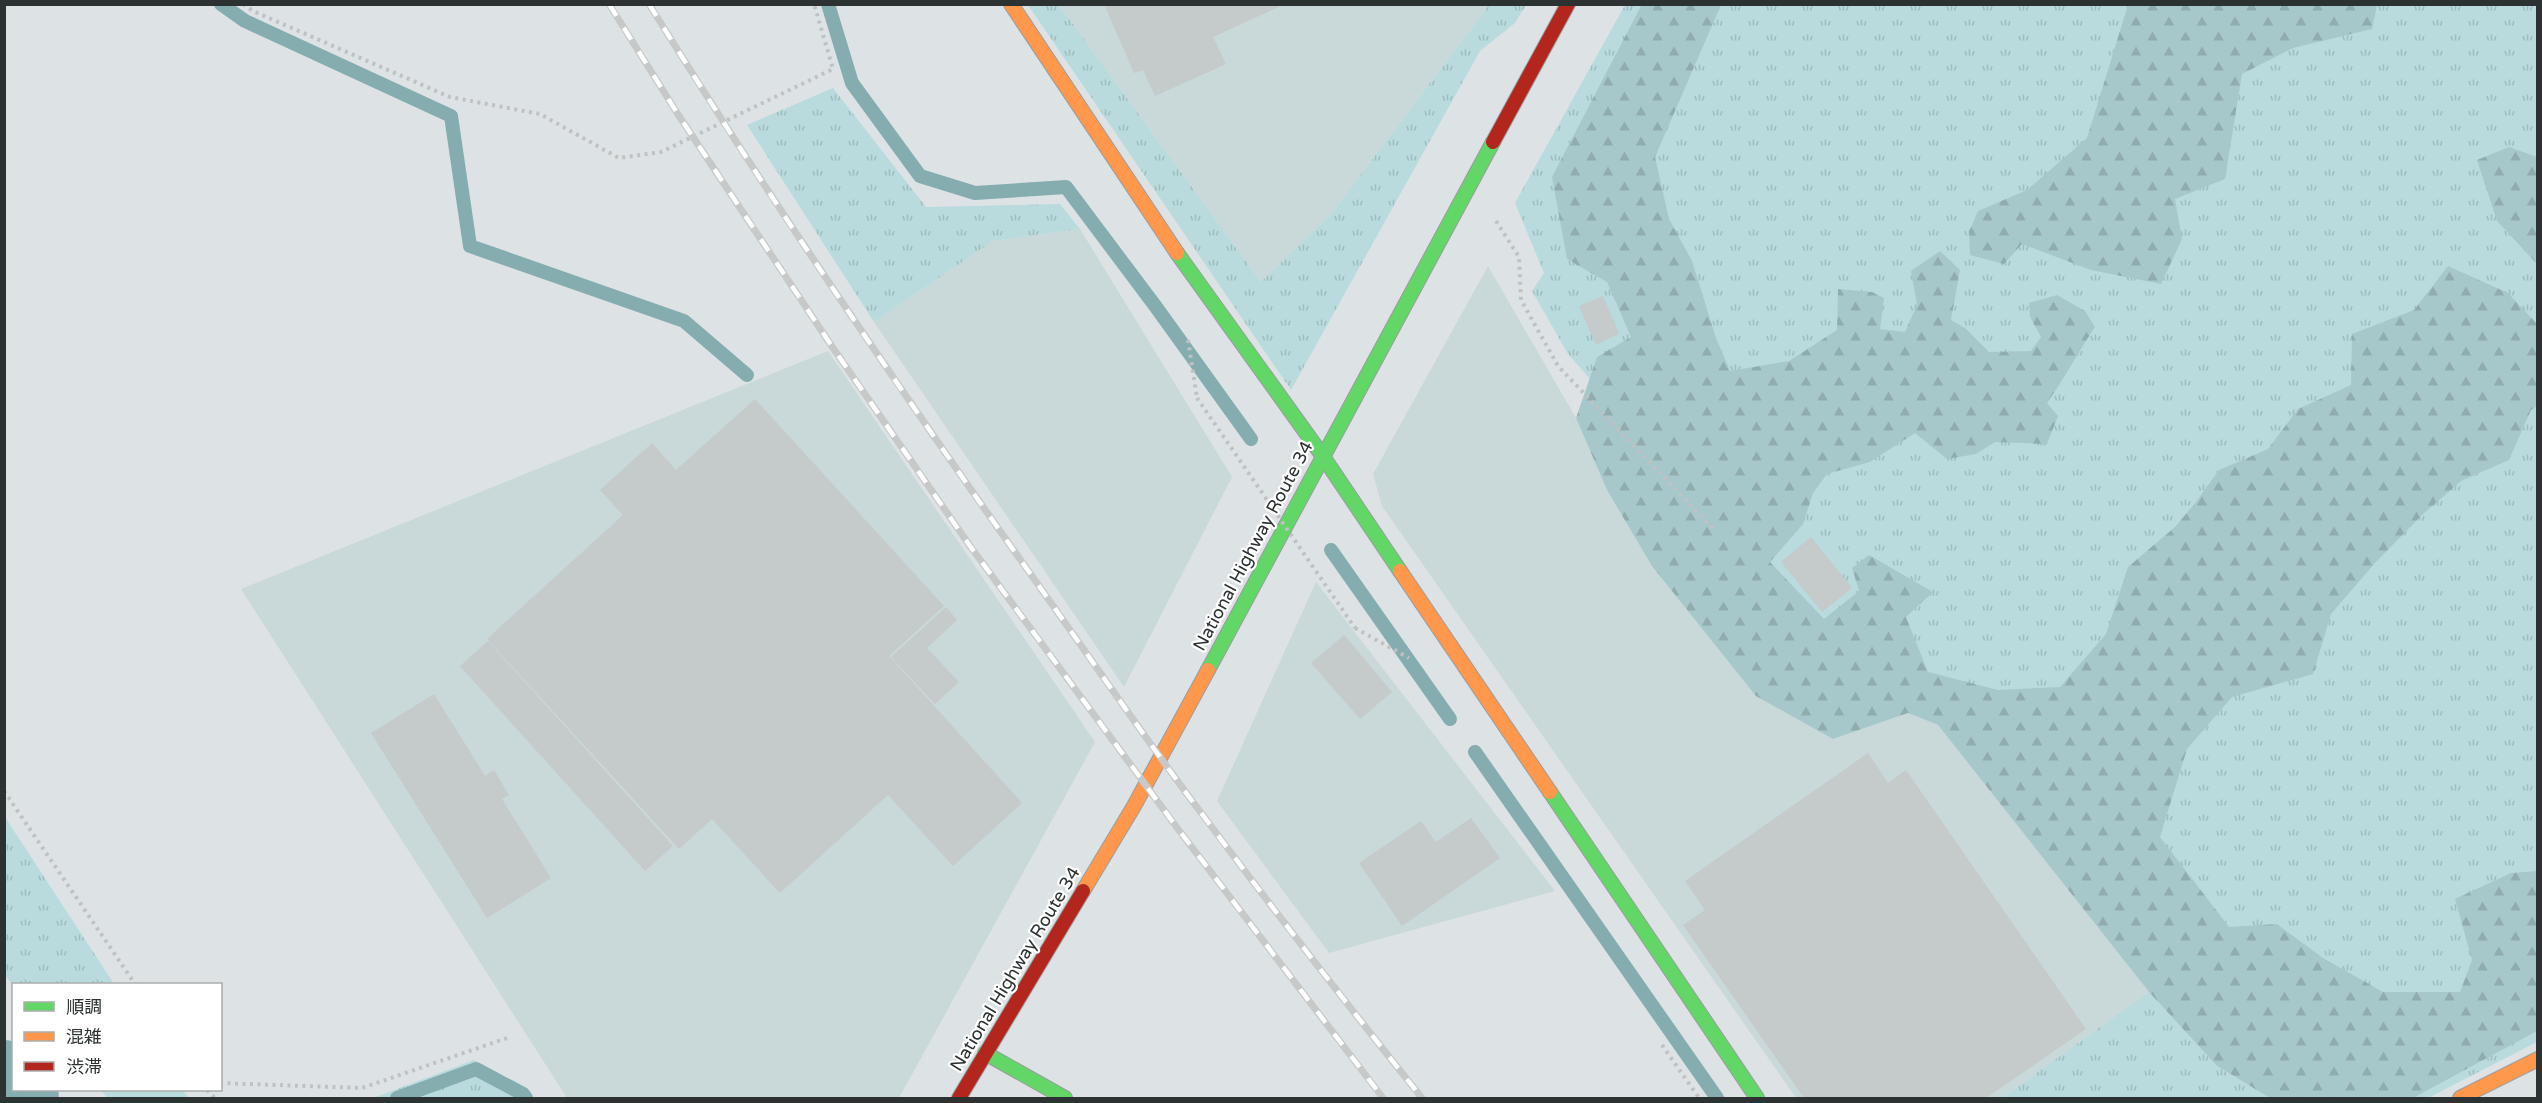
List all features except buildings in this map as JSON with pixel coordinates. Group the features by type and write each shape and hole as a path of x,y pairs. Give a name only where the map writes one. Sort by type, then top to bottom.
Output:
{"main road":[{"path":"1011,4 1171,245 1322,455 1757,1098"},
{"name":"National Highway Route 34","path":"959,1098 1134,806 1568,4"},
{"path":"985,1053 1065,1098"},
{"path":"2460,1098 2538,1059"}],"path":[{"path":"243,4 253,11 450,97 540,114 619,158 662,152 833,69 814,4"},
{"path":"1461,201 1497,222 1519,257 1521,300 1558,366 1716,532"},
{"path":"1197,398 1355,628 1417,662"},
{"path":"4,791 134,983"},
{"path":"222,1083 362,1088 510,1037"},
{"path":"1662,1045 1699,1098"}],"shaded area":[{"path":"1059,5 1489,5 1331,214 1261,282"},
{"path":"1080,229 1232,477 1124,687 874,322 993,241"},
{"path":"1488,266 1576,418 1607,490 1833,739 1908,713 1938,725 2149,992 2002,1098 1796,1098 1382,506 1373,474"},
{"path":"828,351 1095,742 899,1098 567,1098 241,589"},
{"path":"1316,582 1555,891 1329,953 1217,801"}],"green space":[{"path":"1642,4 1721,5 1655,157 1669,219 1692,261 1716,338 1730,371 1789,361 1837,330 1838,289 1872,292 1884,298 1880,329 1905,332 1917,305 1911,271 1940,251 1960,270 1951,320 1965,328 1989,352 2031,351 2041,337 2030,317 2029,303 2057,295 2085,311 2095,327 2047,403 2058,416 2047,444 1995,442 1976,454 1947,459 1915,433 1870,462 1827,474 1813,493 1803,524 1770,562 1824,619 1859,591 1852,568 1869,555 1933,592 1906,617 1928,672 1998,690 2060,687 2106,634 2128,567 2175,527 2219,470 2268,449 2298,409 2351,385 2352,334 2414,310 2448,266 2508,293 2537,324 2537,406 2531,410 2509,460 2461,481 2422,515 2375,563 2331,614 2313,674 2232,697 2187,749 2160,837 2229,927 2277,924 2323,958 2383,992 2460,992 2472,960 2455,899 2511,873 2537,871 2537,1031 2413,1098 2270,1098 2217,1066 2149,992 1938,725 1908,713 1833,739 1756,696 1652,566 1607,490 1576,418 1597,357 1631,337 1607,282 1567,259 1552,177"},
{"path":"1028,5 1059,5 1261,282 1331,214 1489,5 1526,5 1515,23 1480,51 1291,390"},
{"path":"1625,5 2537,5 2537,1042 2428,1098 2285,1098 1952,721 1853,675 1568,354 1532,291 1544,273 1515,203"},
{"path":"2128,5 2377,5 2372,29 2293,48 2242,74 2225,179 2175,199 2182,239 2161,284 2091,270 2022,244 2004,264 1970,255 1969,232 1978,211 2027,190 2087,138"},
{"path":"833,88 926,207 1060,204 1080,229 993,241 874,322 747,125"},
{"path":"2509,147 2537,157 2537,264 2497,221 2477,160"},
{"path":"5,817 113,983 12,985 5,975"},
{"path":"2149,992 2217,1066 2270,1098 2002,1098"},
{"path":"474,1060 528,1090 532,1098 373,1098"},
{"path":"101,1091 183,1091 189,1098 108,1098"}],"waterway":[{"path":"221,4 245,21 451,116 470,246 684,321 747,375"},
{"path":"828,4 852,83 920,176 975,193 1066,187 1251,439"},
{"path":"1331,550 1450,719"},
{"path":"1475,752 1717,1098"},
{"path":"397,1098 476,1069 523,1094 526,1098"},
{"path":"4,1080 12,1090"},
{"path":"13,1091 19,1098"}],"railway":[{"path":"609,4 679,116 833,348 970,546 1175,825 1383,1098"},
{"path":"649,4 743,152 938,443 1176,779 1422,1098"}],"traffic: fast":[{"path":"1208,670 1493,142"},
{"path":"1177,253 1322,455 1400,571"},
{"path":"1550,792 1757,1098"},
{"path":"985,1053 1065,1098"}],"traffic: slow":[{"path":"1011,4 1177,253"},
{"path":"1400,571 1550,792"},
{"path":"1083,891 1134,806 1208,670"},
{"path":"2460,1098 2538,1059"}],"traffic: jam":[{"path":"1493,142 1568,4"},
{"path":"959,1098 1083,891"}]}
